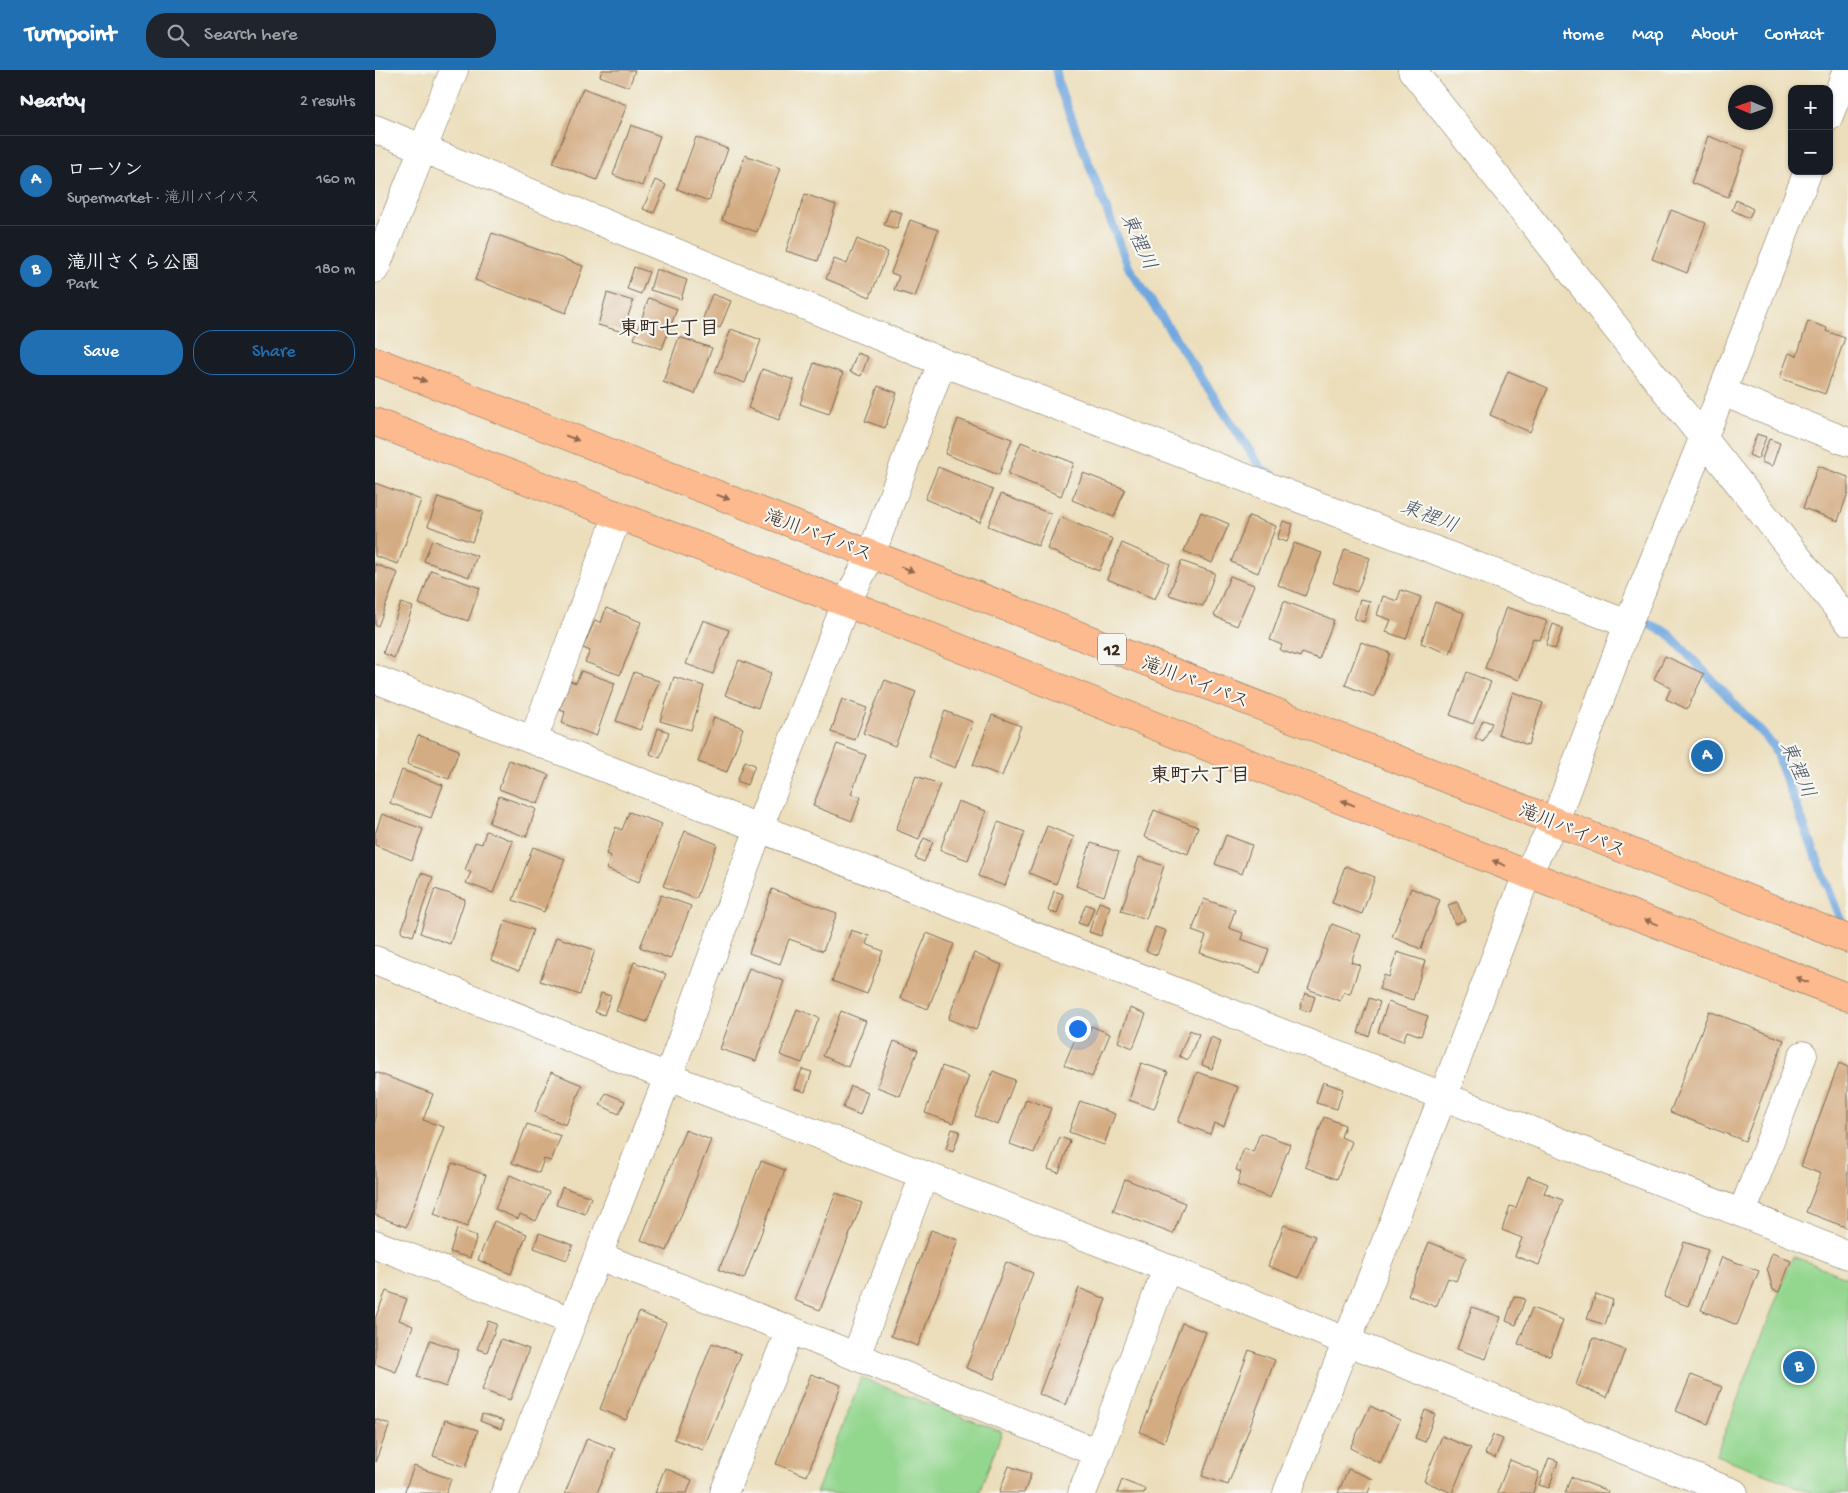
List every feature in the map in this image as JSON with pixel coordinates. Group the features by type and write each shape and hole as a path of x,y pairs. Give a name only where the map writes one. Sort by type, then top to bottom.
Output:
{"highway":[{"name":"滝川バイパス","path":"375,361 1555,821 1848,939"},
{"path":"375,422 846,603 1527,874 1848,997"}],"street":[{"path":"375,269 454,70"},
{"path":"1412,70 1848,621"},
{"path":"1833,106 1847,70"},
{"path":"375,129 942,362 1628,624"},
{"path":"1287,1493 1348,1342 1527,874 1555,821 1628,624 1722,392 1806,175"},
{"path":"505,1493 668,1077 759,828 846,603 871,554 942,362"},
{"path":"1722,392 1848,442"},
{"path":"533,740 618,515"},
{"path":"375,679 1848,1254"},
{"path":"375,960 668,1077 1167,1268 1348,1342 1734,1493"},
{"path":"1742,1213 1803,1055"},
{"path":"856,1356 924,1175"},
{"path":"375,1244 573,1321"},
{"path":"598,1256 1099,1453"},
{"path":"1082,1493 1099,1453 1167,1268"},
{"path":"724,1493 789,1330"}],"green space":[{"path":"1793,1256 1848,1278 1848,1493 1813,1493 1716,1455"},
{"path":"861,1378 1002,1432 979,1493 816,1493"}],"building":[{"path":"602,70 635,70 629,87 600,76"},
{"path":"583,88 627,105 597,180 553,163"},
{"path":"631,125 660,136 642,186 613,175"},
{"path":"1708,136 1745,150 1728,197 1691,183"},
{"path":"696,137 728,149 709,201 677,189"},
{"path":"745,155 780,168 757,232 722,220"},
{"path":"655,180 666,185 654,213 643,209"},
{"path":"805,194 836,205 818,261 786,251"},
{"path":"1736,200 1753,209 1749,218 1732,210"},
{"path":"890,209 902,213 897,229 884,225"},
{"path":"1671,210 1706,223 1687,273 1652,259"},
{"path":"910,220 938,230 915,297 894,290 899,276 891,273"},
{"path":"492,233 583,266 566,313 475,280"},
{"path":"857,239 888,252 870,297 826,279 834,259 847,264"},
{"path":"634,267 649,272 641,294 627,289"},
{"path":"656,269 687,280 681,299 650,290"},
{"path":"607,293 633,301 623,332 598,325"},
{"path":"712,294 731,301 720,328 702,321"},
{"path":"649,298 677,309 662,349 634,339"},
{"path":"1808,321 1827,328 1826,331 1845,338 1825,394 1780,378 1789,353 1797,356"},
{"path":"731,329 761,340 745,383 715,372"},
{"path":"679,337 712,348 695,394 663,382"},
{"path":"857,353 868,357 861,376 850,372"},
{"path":"814,363 843,373 829,414 800,404"},
{"path":"762,369 794,380 779,420 748,408"},
{"path":"1508,371 1548,388 1530,432 1490,415"},
{"path":"878,386 897,393 885,428 865,421"},
{"path":"958,419 1012,439 999,475 945,454"},
{"path":"1757,434 1766,437 1758,459 1749,455"},
{"path":"1769,439 1780,443 1772,466 1761,462"},
{"path":"1021,442 1074,463 1061,496 1008,474"},
{"path":"1818,466 1848,477 1848,493 1838,521 1803,508"},
{"path":"938,467 993,490 980,522 925,499"},
{"path":"1083,473 1125,489 1114,517 1072,500"},
{"path":"375,483 421,500 398,564 375,556"},
{"path":"1001,494 1051,514 1038,546 988,526"},
{"path":"438,497 483,512 472,542 428,526"},
{"path":"1201,512 1229,524 1212,563 1184,551"},
{"path":"1249,516 1276,526 1258,573 1231,562"},
{"path":"1060,517 1113,539 1099,571 1047,549"},
{"path":"1283,521 1293,524 1287,542 1277,539"},
{"path":"432,540 477,556 469,577 424,561"},
{"path":"1122,543 1170,564 1155,599 1107,579"},
{"path":"1294,543 1322,553 1305,596 1278,585"},
{"path":"1345,549 1370,558 1357,592 1333,583"},
{"path":"1181,561 1215,573 1203,606 1169,595"},
{"path":"375,564 398,573 378,626 375,625"},
{"path":"431,570 480,588 468,621 419,604"},
{"path":"1230,576 1254,585 1237,626 1214,616"},
{"path":"1401,590 1421,597 1406,639 1386,632 1391,620 1377,615 1383,596 1397,601"},
{"path":"1360,599 1370,601 1364,622 1354,619"},
{"path":"1284,601 1334,620 1319,659 1302,653 1300,657 1280,650 1282,645 1270,640"},
{"path":"1435,602 1464,613 1450,654 1421,643"},
{"path":"401,603 413,607 394,658 383,653"},
{"path":"1506,607 1547,621 1540,640 1533,638 1519,680 1485,668"},
{"path":"606,608 641,622 620,675 585,662 590,651 583,648 595,620 601,623"},
{"path":"703,620 729,630 713,674 686,664"},
{"path":"1553,624 1563,628 1555,649 1546,645"},
{"path":"1361,642 1390,653 1374,697 1345,685"},
{"path":"1665,656 1704,674 1687,709 1666,699 1671,688 1654,679"},
{"path":"739,660 771,673 758,708 725,695"},
{"path":"581,671 615,683 596,736 562,723 565,712 560,710 570,681 576,683"},
{"path":"634,672 659,681 640,730 616,721"},
{"path":"1467,672 1491,682 1473,724 1450,715"},
{"path":"674,677 704,686 691,730 660,721"},
{"path":"885,680 916,692 895,746 863,733"},
{"path":"1513,692 1543,703 1528,745 1498,734"},
{"path":"842,699 867,708 855,740 831,732"},
{"path":"945,711 973,722 955,768 928,757"},
{"path":"992,715 1021,726 1002,776 973,765"},
{"path":"714,717 743,728 727,772 698,762"},
{"path":"1483,720 1492,723 1483,742 1475,738"},
{"path":"658,728 669,732 660,758 650,754"},
{"path":"418,735 459,750 449,779 407,764"},
{"path":"837,744 866,755 851,794 861,797 852,821 813,806"},
{"path":"509,760 549,775 538,804 499,789"},
{"path":"745,761 755,765 747,785 737,781"},
{"path":"402,770 443,785 431,818 390,803"},
{"path":"916,776 940,784 919,839 896,830"},
{"path":"499,796 536,809 526,837 489,823"},
{"path":"958,801 986,811 968,860 940,850"},
{"path":"1154,810 1198,827 1188,854 1144,837"},
{"path":"629,812 662,824 639,882 606,869 611,856 606,854 616,827 622,830"},
{"path":"382,814 423,829 412,860 375,845 375,834"},
{"path":"998,822 1025,832 1005,886 978,876"},
{"path":"1047,826 1074,837 1056,884 1029,873"},
{"path":"486,831 513,841 493,893 466,883 471,872 465,870 475,842 482,844"},
{"path":"685,831 717,844 696,899 663,886"},
{"path":"1226,835 1252,845 1242,874 1215,864"},
{"path":"924,838 933,842 924,862 915,858"},
{"path":"1091,843 1119,852 1104,896 1076,886"},
{"path":"533,847 565,859 544,912 513,900"},
{"path":"1139,857 1164,866 1146,919 1121,911"},
{"path":"1345,866 1375,877 1362,914 1332,903"},
{"path":"421,873 433,877 413,936 401,932"},
{"path":"1411,888 1440,900 1421,949 1392,937"},
{"path":"435,889 465,899 450,944 420,933"},
{"path":"772,889 837,913 823,951 789,939 780,964 749,953"},
{"path":"1054,891 1063,894 1057,914 1048,911"},
{"path":"661,895 691,906 670,959 640,947"},
{"path":"1204,899 1235,910 1229,928 1243,933 1241,939 1269,949 1260,973 1200,953 1206,936 1192,931"},
{"path":"1099,902 1110,906 1101,936 1089,932"},
{"path":"1457,902 1465,920 1455,924 1448,905"},
{"path":"1086,904 1094,908 1087,926 1078,923"},
{"path":"505,920 533,930 519,971 491,960"},
{"path":"1332,924 1361,935 1351,962 1360,965 1350,994 1344,992 1340,1001 1308,989"},
{"path":"1155,927 1166,931 1157,955 1146,951"},
{"path":"851,930 869,936 866,944 883,951 867,994 832,981"},
{"path":"927,933 954,944 928,1009 900,998"},
{"path":"556,937 595,950 580,995 540,981"},
{"path":"1397,952 1425,961 1413,1000 1379,989 1384,975 1389,977"},
{"path":"974,953 1002,965 976,1030 948,1019"},
{"path":"634,962 666,974 647,1022 616,1011"},
{"path":"749,968 784,981 756,1061 720,1049"},
{"path":"601,993 611,996 604,1015 595,1012"},
{"path":"1305,993 1315,997 1310,1012 1300,1009"},
{"path":"1369,998 1380,1002 1369,1036 1358,1033"},
{"path":"1388,1002 1428,1016 1421,1036 1407,1031 1403,1041 1378,1032"},
{"path":"1130,1008 1146,1014 1133,1048 1118,1042"},
{"path":"797,1009 819,1018 802,1063 780,1055"},
{"path":"841,1011 866,1021 848,1067 823,1056"},
{"path":"1709,1011 1784,1040 1745,1141 1670,1112"},
{"path":"1091,1026 1110,1034 1092,1077 1064,1065 1078,1032 1087,1037"},
{"path":"1190,1030 1199,1034 1188,1060 1179,1056"},
{"path":"1211,1037 1221,1041 1212,1069 1202,1065"},
{"path":"894,1041 918,1050 900,1096 877,1087"},
{"path":"1141,1063 1168,1072 1154,1109 1129,1100"},
{"path":"1839,1063 1848,1067 1848,1228 1806,1212 1821,1174 1801,1166"},
{"path":"942,1066 969,1076 953,1123 925,1113"},
{"path":"802,1069 812,1072 805,1092 795,1089"},
{"path":"993,1071 1015,1080 998,1125 975,1116"},
{"path":"375,1072 433,1094 423,1120 444,1127 406,1227 375,1215"},
{"path":"551,1072 582,1085 566,1125 535,1112"},
{"path":"1197,1072 1238,1087 1224,1126 1214,1123 1210,1134 1178,1122"},
{"path":"1323,1082 1343,1089 1337,1109 1316,1103"},
{"path":"851,1086 868,1092 860,1115 843,1108"},
{"path":"606,1093 625,1101 619,1114 600,1105"},
{"path":"1026,1099 1051,1108 1034,1153 1010,1144"},
{"path":"1080,1101 1115,1114 1104,1145 1069,1132"},
{"path":"1324,1117 1345,1125 1341,1137 1352,1142 1337,1179 1305,1167"},
{"path":"527,1124 561,1136 551,1161 544,1159 539,1173 512,1163"},
{"path":"952,1129 960,1131 953,1152 946,1149"},
{"path":"685,1130 711,1140 667,1251 641,1240"},
{"path":"1260,1133 1290,1144 1270,1198 1237,1185 1241,1172 1236,1170 1244,1148 1253,1152"},
{"path":"1060,1137 1070,1141 1059,1173 1048,1169"},
{"path":"761,1161 785,1170 744,1279 719,1270"},
{"path":"452,1163 486,1175 467,1227 434,1214"},
{"path":"510,1175 549,1192 536,1221 520,1214 518,1219 495,1209"},
{"path":"1528,1176 1548,1184 1544,1193 1563,1200 1539,1265 1515,1256 1522,1238 1502,1230 1510,1206 1516,1208"},
{"path":"1125,1179 1185,1203 1173,1234 1113,1211"},
{"path":"562,1187 591,1197 585,1214 556,1205"},
{"path":"836,1193 862,1203 820,1310 794,1300"},
{"path":"494,1221 527,1234 511,1274 478,1260"},
{"path":"1284,1225 1315,1236 1299,1278 1268,1266"},
{"path":"457,1229 477,1236 470,1258 450,1252"},
{"path":"931,1230 958,1240 918,1346 891,1336"},
{"path":"539,1233 573,1245 567,1260 534,1248"},
{"path":"1429,1242 1466,1257 1456,1281 1448,1278 1436,1307 1408,1295"},
{"path":"1684,1242 1708,1250 1688,1306 1664,1297"},
{"path":"1772,1253 1791,1261 1779,1292 1773,1290 1767,1268"},
{"path":"1722,1257 1759,1271 1737,1325 1701,1310"},
{"path":"1006,1262 1033,1273 994,1379 966,1368"},
{"path":"1079,1288 1106,1299 1066,1405 1039,1394"},
{"path":"386,1291 407,1299 399,1320 413,1326 396,1372 375,1364 375,1319"},
{"path":"1596,1294 1613,1300 1605,1325 1587,1319"},
{"path":"1514,1296 1525,1299 1516,1325 1506,1321"},
{"path":"1472,1307 1501,1317 1486,1359 1457,1349"},
{"path":"1532,1308 1563,1320 1550,1356 1518,1344"},
{"path":"639,1312 666,1323 626,1420 600,1409"},
{"path":"488,1321 497,1324 487,1352 477,1349"},
{"path":"1182,1323 1206,1332 1164,1442 1140,1432"},
{"path":"1593,1338 1625,1350 1607,1397 1576,1385"},
{"path":"501,1339 529,1349 510,1400 482,1390"},
{"path":"430,1340 459,1350 446,1387 417,1377"},
{"path":"712,1343 741,1354 703,1450 674,1439"},
{"path":"1249,1350 1275,1360 1228,1485 1202,1476"},
{"path":"811,1374 841,1385 807,1476 776,1464"},
{"path":"1691,1375 1722,1387 1708,1424 1676,1411"},
{"path":"1370,1406 1400,1420 1380,1463 1350,1448"},
{"path":"1425,1410 1435,1414 1425,1442 1415,1438"},
{"path":"482,1414 504,1421 501,1429 480,1421"},
{"path":"375,1419 390,1424 375,1462"},
{"path":"445,1420 478,1430 466,1467 433,1456"},
{"path":"1493,1435 1503,1439 1495,1458 1485,1454"},
{"path":"1442,1436 1471,1448 1452,1493 1424,1481"},
{"path":"587,1438 615,1449 597,1493 565,1493"},
{"path":"1549,1458 1558,1461 1549,1488 1539,1485"},
{"path":"1510,1460 1539,1472 1533,1493 1497,1493"},
{"path":"414,1466 451,1479 446,1493 404,1493"},
{"path":"1009,1466 1031,1474 1024,1493 999,1493"},
{"path":"665,1468 692,1480 687,1493 655,1493"},
{"path":"1348,1469 1373,1479 1368,1493 1338,1493"},
{"path":"1571,1477 1608,1491 1607,1493 1565,1493"},
{"path":"1122,1480 1145,1489 1144,1493 1117,1493"}],"waterway":[{"name":"東裡川","path":"1056,70 1059,86 1129,268 1263,471 1273,475"},
{"name":"東裡川","path":"1633,618 1667,632 1773,745 1845,932"}],"place":[{"name":"ローソン","path":"1707,756"},
{"name":"滝川さくら公園","path":"1799,1367"}],"district":[{"name":"東町七丁目","path":"669,327"},
{"name":"東町六丁目","path":"1200,774"}]}
